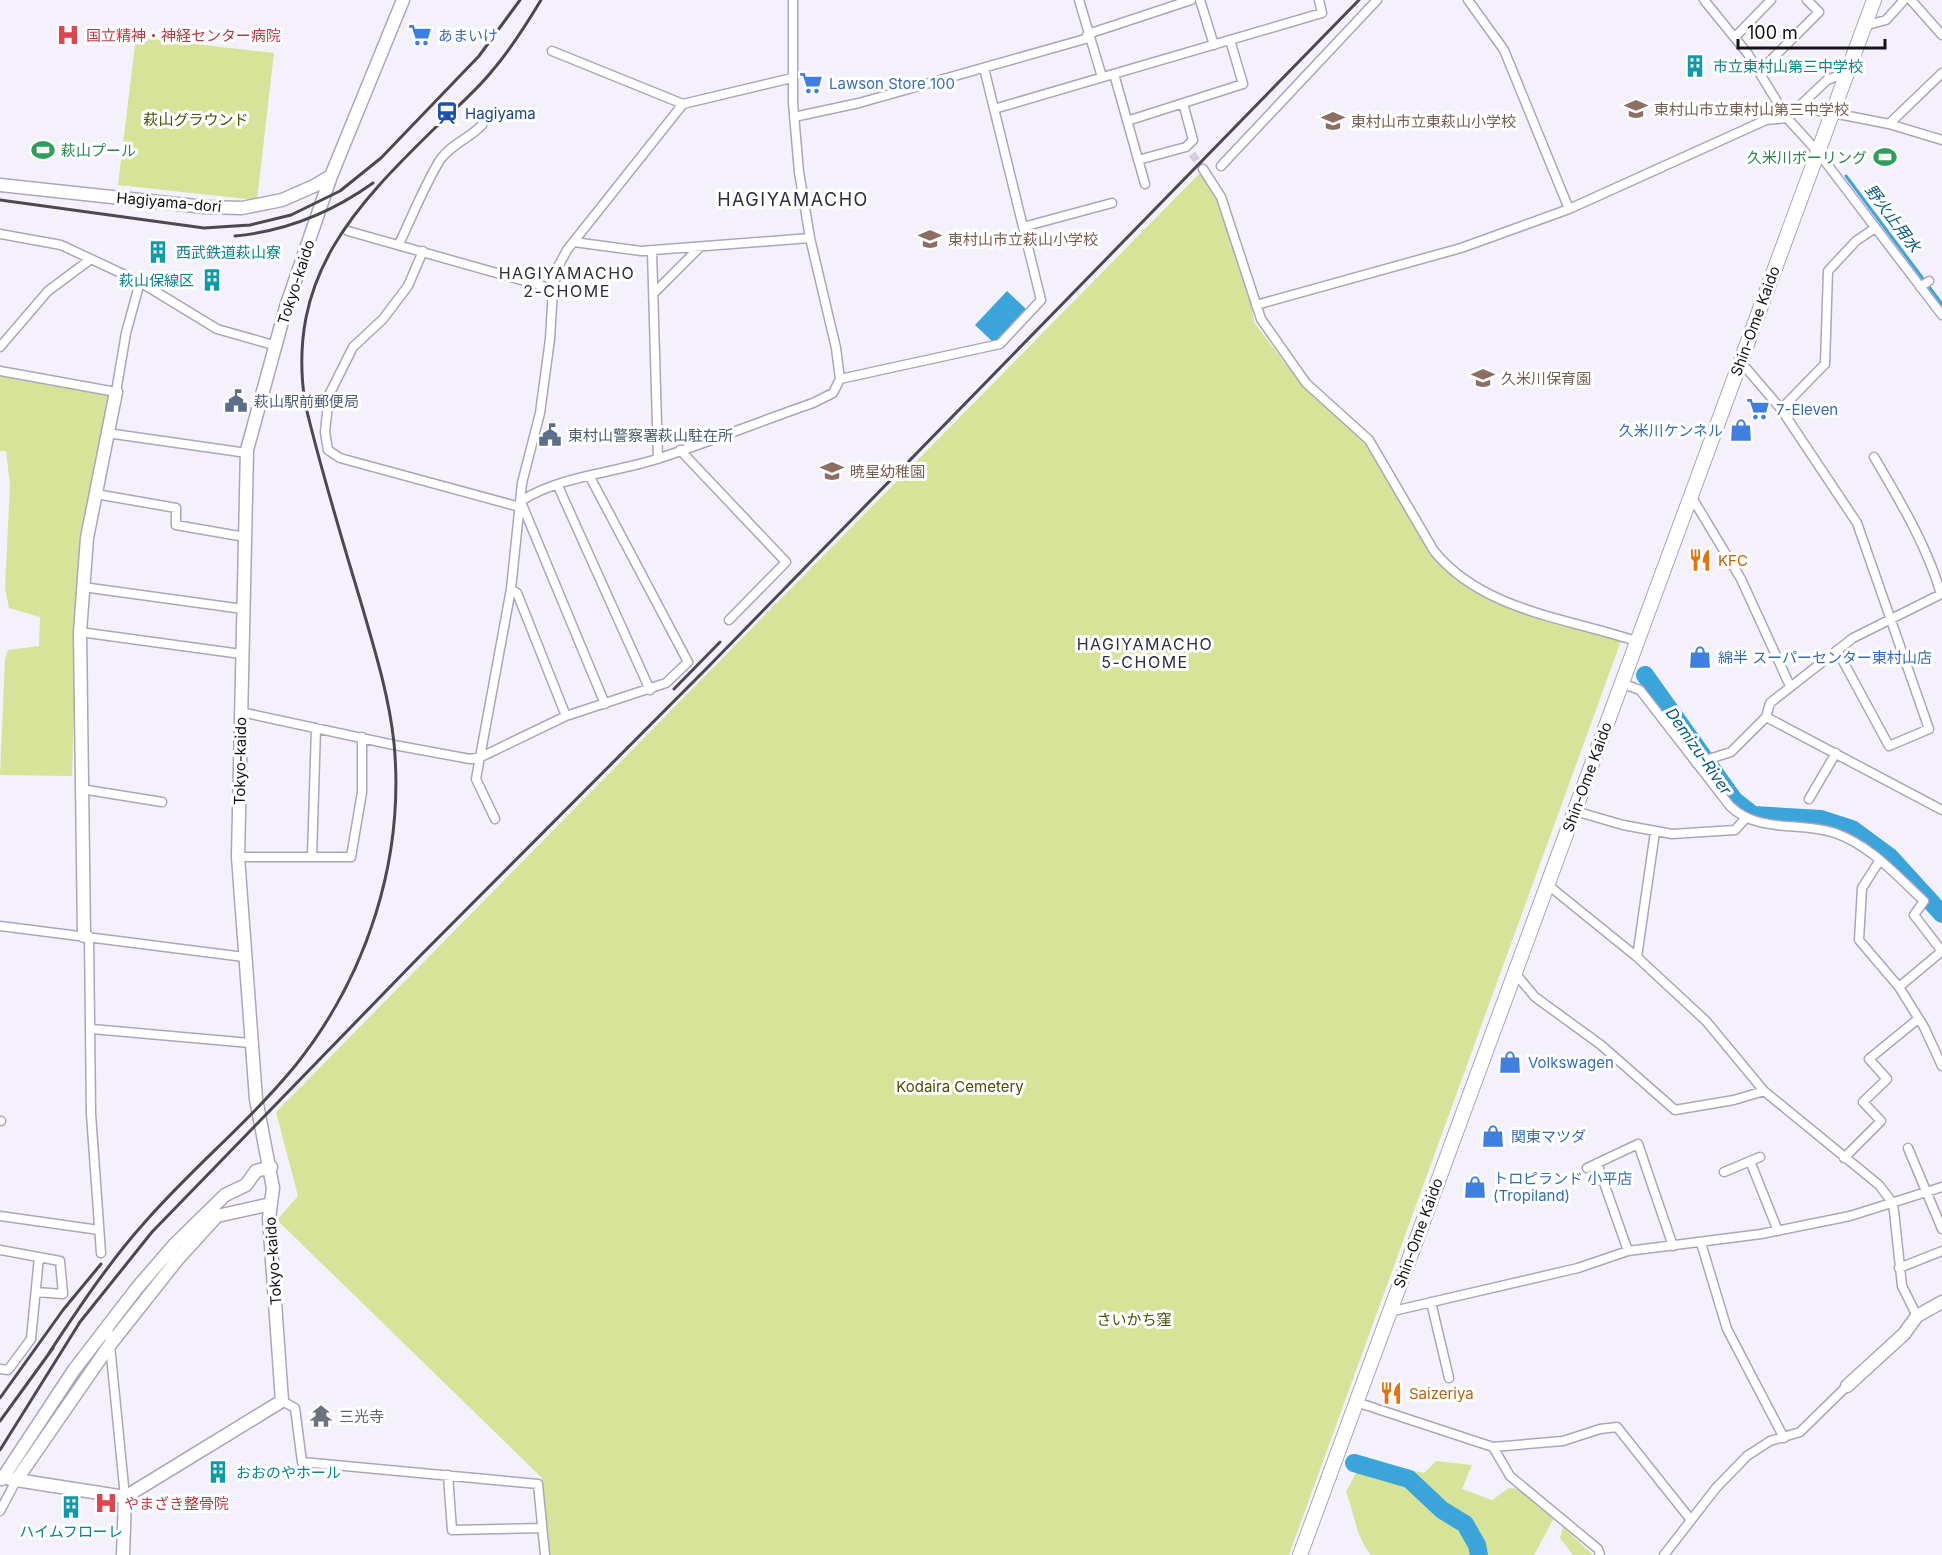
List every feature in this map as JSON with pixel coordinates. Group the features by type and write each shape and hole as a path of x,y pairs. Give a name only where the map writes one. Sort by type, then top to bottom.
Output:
{"main road":[{"name":"Shin-Ome Kaido","path":"1300,1555 1832,114 1845,73 1874,0"}],"street":[{"name":"Tokyo-kaido","path":"282,1401 269,1218 271,1167 261,1130 250,1043 238,857 247,453 255,414 277,346 286,307 331,176 403,0"},
{"path":"423,251 408,286 383,319 353,346 329,395 325,432 328,450 340,458 520,504 558,486 658,459 813,403 833,393 840,379 836,348 810,238 794,117 793,0"},
{"path":"1079,0 1102,77"},
{"path":"794,117 859,103 1084,39 1088,34 1191,0"},
{"path":"1200,0 1214,45"},
{"path":"994,109 1322,13 1319,0"},
{"path":"1221,166 1377,0"},
{"path":"1468,0 1504,50 1569,209"},
{"path":"1704,0 1710,11 1735,38 1760,71 1787,118 1817,151 1875,228 1924,284 1942,315"},
{"path":"1735,38 1771,0"},
{"path":"1760,71 1818,12 1807,0"},
{"path":"1864,26 1886,20 1904,0"},
{"path":"1911,0 1942,35"},
{"path":"1127,121 1243,84 1230,40"},
{"path":"552,51 683,104 792,78"},
{"path":"840,379 1000,344 1041,300 984,68"},
{"path":"1256,305 1461,248 1569,209 1766,120 1787,118 1827,80 1845,73"},
{"path":"1889,124 1942,73"},
{"path":"1114,74 1145,184"},
{"path":"1138,160 1189,150 1193,140 1184,103"},
{"path":"495,819 476,779 511,589 522,483 540,413 550,339 553,289 559,265 574,242 683,104"},
{"path":"1801,105 1832,114 1889,124 1942,140"},
{"path":"399,244 441,160 460,140 472,136 482,124"},
{"path":"1203,169 1221,196 1261,319 1306,383 1369,440 1434,551 1446,566 1467,582 1499,600 1532,612 1636,640"},
{"name":"Hagiyama-dori","path":"0,184 204,207 242,208 282,200 331,176"},
{"path":"1023,227 1112,203"},
{"path":"1781,409 1825,364 1828,271 1856,241 1875,228"},
{"path":"348,231 553,289"},
{"path":"0,234 61,245 140,282 217,329 277,346"},
{"path":"574,242 652,251 810,238"},
{"path":"654,293 700,247"},
{"path":"652,251 658,459"},
{"path":"0,347 48,291 91,259"},
{"path":"101,1253 91,1114 92,1029 81,789 80,632 87,538 126,333 140,282"},
{"path":"1740,361 1781,409 1857,524 1929,729 1889,747 1837,650"},
{"path":"0,371 116,392"},
{"path":"108,433 247,453"},
{"path":"680,450 786,562 729,620"},
{"path":"1698,763 1731,752 1766,717 1770,703 1853,638 1941,594 1924,549 1874,458"},
{"path":"242,712 470,759 481,757 566,716 666,683 688,662 590,477"},
{"path":"558,486 650,690"},
{"path":"96,494 176,508 176,525 245,537"},
{"path":"1690,496 1741,579 1790,686"},
{"path":"520,504 605,704"},
{"path":"83,587 243,609"},
{"path":"511,589 517,593 566,716"},
{"path":"80,632 241,654"},
{"path":"1621,683 1640,690 1730,806 1745,819 1758,823 1790,824 1836,833 1851,839 1880,860 1924,901 1914,915 1942,950 1899,987"},
{"path":"1766,717 1942,810"},
{"path":"312,857 316,728"},
{"path":"238,857 351,857 362,792 362,737"},
{"path":"1809,799 1836,753"},
{"path":"81,789 162,802"},
{"path":"1575,811 1655,832 1672,834 1736,830 1745,819"},
{"path":"1637,957 1655,832"},
{"path":"1880,860 1862,888 1859,940 1899,987 1942,1066"},
{"path":"1548,885 1637,957 1706,1021 1764,1091 1879,1185 1892,1202 1902,1286 1917,1316"},
{"path":"0,926 244,957"},
{"path":"1514,972 1535,997 1601,1045 1675,1110 1734,1100 1764,1091"},
{"path":"1844,1158 1881,1121 1863,1102 1887,1079 1869,1059 1918,1019"},
{"path":"92,1029 250,1043"},
{"path":"1587,1168 1638,1144 1673,1246"},
{"path":"1908,1148 1942,1229"},
{"path":"1724,1172 1760,1157"},
{"path":"1750,1161 1778,1231"},
{"path":"1597,1163 1628,1251"},
{"path":"1,1479 43,1415 108,1325 175,1244 225,1195 246,1185 256,1171 271,1167"},
{"path":"1389,1312 1578,1268 1628,1251 1701,1244 1850,1216 1942,1186"},
{"path":"1764,1197 1774,1193"},
{"path":"0,1511 17,1479 109,1346 152,1291 217,1216 271,1204"},
{"path":"0,1216 99,1230"},
{"path":"1701,1244 1727,1329 1784,1438"},
{"path":"0,1250 60,1261 63,1294 36,1292"},
{"path":"1899,1268 1942,1251"},
{"path":"0,1369 8,1370 31,1339 39,1257"},
{"path":"1431,1302 1449,1378"},
{"path":"1664,1555 1716,1488 1747,1456 1770,1441 1800,1432 1904,1335 1917,1316 1942,1302"},
{"path":"108,1325 125,1497 123,1555"},
{"path":"1,1479 17,1479 125,1497 282,1401 295,1408 302,1462 538,1484 545,1555"},
{"path":"1356,1402 1493,1447 1563,1441 1600,1429 1617,1427 1691,1520"},
{"path":"1493,1447 1510,1476 1598,1549 1600,1555"},
{"path":"448,1475 452,1530 542,1528"}],"green space":[{"name":"萩山グラウンド","path":"136,37 274,53 257,200 118,185"},
{"name":"Kodaira Cemetery","path":"1201,172 1219,198 1250,295 1254,322 1303,387 1367,442 1431,554 1445,570 1497,604 1621,641 1289,1555 547,1555 542,1478 277,1220 298,1196 276,1112"},
{"path":"0,373 108,396 79,559 72,776 0,775 5,659 8,650 39,646 40,617 9,608 5,588 10,485 6,451 0,451"},
{"path":"1363,1460 1424,1473 1436,1461 1472,1465 1462,1489 1492,1500 1509,1488 1519,1489 1554,1518 1534,1555 1371,1555 1358,1532 1346,1492"},
{"path":"1563,1527 1593,1555 1573,1555 1560,1538"}],"water":[{"path":"1007,291 1026,309 994,343 975,325"}],"waterway":[{"name":"野火止用水","path":"1846,176 1942,304"},
{"name":"Demizu-River","path":"1645,675 1734,800 1753,815 1821,819 1852,829 1890,857 1942,914"},
{"path":"1354,1463 1409,1479 1442,1510 1465,1524 1477,1545 1479,1555"}],"tunnel":[{"path":"1192,154 1203,169"}],"railway":[{"path":"0,200 204,228 250,225 291,215 340,191 381,158 479,56 520,0"},
{"path":"49,1353 132,1237 295,1066 320,1031 342,994 361,955 376,914 393,830 396,786 394,743 381,674 305,403 302,358 306,318 317,281 333,248 354,216 407,156 473,92 499,63 541,0"},
{"path":"0,1450 80,1322 152,1232 1359,0"},
{"path":"235,236 273,230 308,219 325,212 373,183"},
{"path":"674,689 720,642"},
{"path":"0,1398 63,1310 101,1264"},
{"path":"0,1421 53,1348"}],"place":[{"name":"国立精神・神経センター病院","path":"68,35"},
{"name":"あまいけ","path":"420,35"},
{"name":"市立東村山第三中学校","path":"1695,66"},
{"name":"Lawson Store 100","path":"811,83"},
{"name":"東村山市立東村山第三中学校","path":"1636,109"},
{"name":"Hagiyama","path":"447,113"},
{"name":"東村山市立東萩山小学校","path":"1333,121"},
{"name":"萩山プール","path":"43,150"},
{"name":"久米川ボーリング","path":"1885,157"},
{"name":"東村山市立萩山小学校","path":"930,239"},
{"name":"西武鉄道萩山寮","path":"158,252"},
{"name":"萩山保線区","path":"212,280"},
{"name":"久米川保育園","path":"1483,378"},
{"name":"萩山駅前郵便局","path":"236,401"},
{"name":"7-Eleven","path":"1758,409"},
{"name":"久米川ケンネル","path":"1741,430"},
{"name":"東村山警察署萩山駐在所","path":"550,435"},
{"name":"暁星幼稚園","path":"832,471"},
{"name":"KFC","path":"1700,560"},
{"name":"綿半 スーパーセンター東村山店","path":"1700,657"},
{"name":"Volkswagen","path":"1510,1062"},
{"name":"関東マツダ","path":"1493,1136"},
{"name":"トロピランド 小平店 (Tropiland)","path":"1475,1187"},
{"name":"Saizeriya","path":"1391,1393"},
{"name":"三光寺","path":"321,1416"},
{"name":"おおのやホール","path":"218,1472"},
{"name":"やまざき整骨院","path":"106,1503"},
{"name":"ハイムフローレ","path":"71,1507"}],"district":[{"name":"HAGIYAMACHO","path":"793,199"},
{"name":"HAGIYAMACHO 2-CHOME","path":"567,282"},
{"name":"HAGIYAMACHO 5-CHOME","path":"1145,653"}],"park label":[{"name":"さいかち窪","path":"1134,1319"}]}
